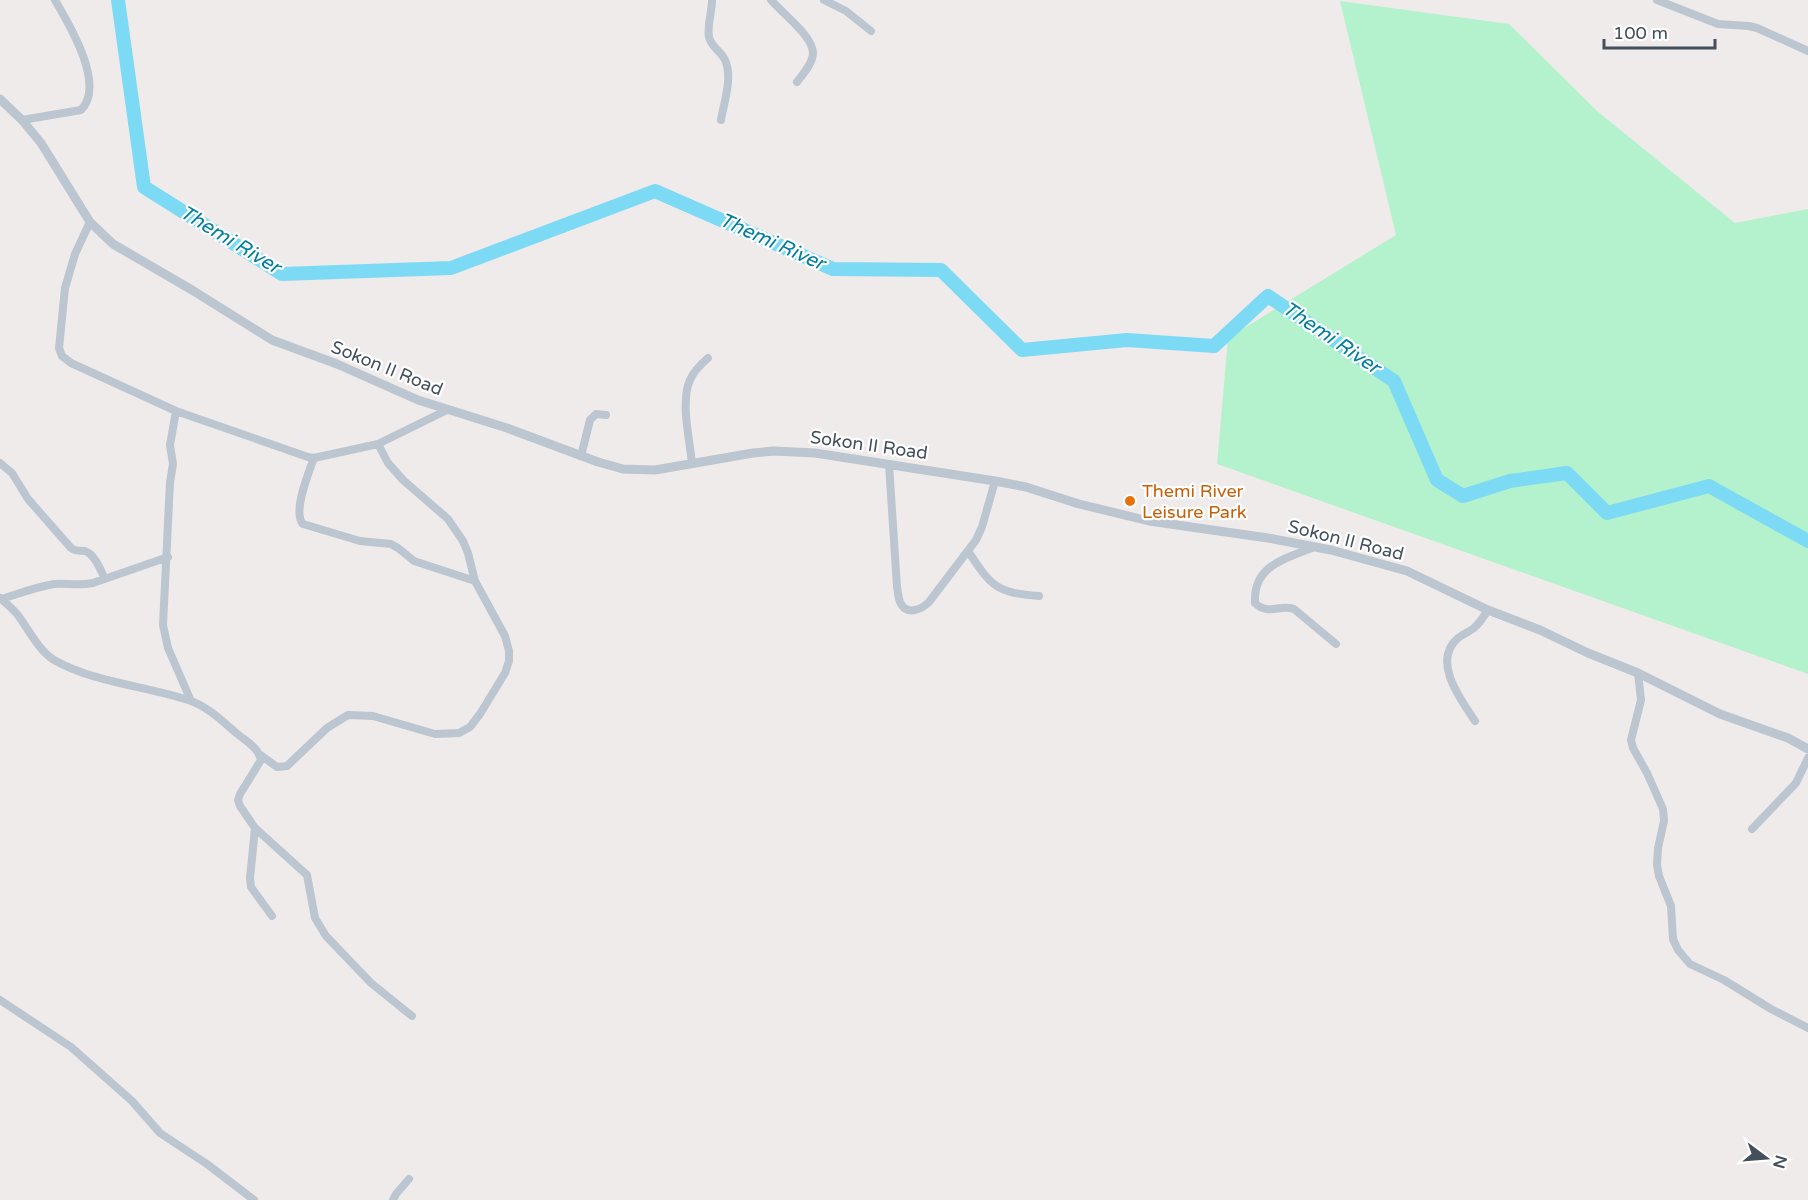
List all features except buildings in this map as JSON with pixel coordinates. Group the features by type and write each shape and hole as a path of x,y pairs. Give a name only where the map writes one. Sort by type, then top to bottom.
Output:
{"street":[{"path":"22,120 81,111 88,99 87,68 73,32 55,0"},
{"path":"712,0 709,37 728,67 721,120"},
{"path":"771,0 804,34 813,51 808,67 797,82"},
{"path":"824,0 846,11 871,31"},
{"path":"1657,0 1718,24 1757,28 1808,51"},
{"name":"Sokon II Road","path":"0,99 41,143 90,222 113,244 272,340 337,364 418,400 507,428 613,467 639,471 655,470 753,453 774,451 815,453 995,481 1026,487 1130,517 1331,550 1407,571 1488,610 1638,673 1720,714 1788,738 1808,749"},
{"path":"90,222 75,254 65,288 59,348 62,356 70,363 176,411 301,456 314,458 378,444 447,410"},
{"path":"692,464 686,397 690,380 708,358"},
{"path":"176,411 170,448 173,464 170,482 164,625 171,657 191,701"},
{"path":"581,456 590,420 596,414 606,415"},
{"path":"259,754 278,767 287,766 327,728 341,718 353,715 373,716 435,734 459,733 470,727 480,714 505,673 509,651 505,636 476,581 468,553 455,529 448,519 403,480 388,463 378,444"},
{"path":"314,458 299,510 303,524 372,544 391,544 414,561 476,581"},
{"path":"0,463 12,473 28,499 70,548 90,554 105,579"},
{"path":"889,464 897,587 900,603 904,608 916,611 923,608 968,551 982,526 995,481"},
{"path":"1314,548 1279,561 1264,571 1257,583 1256,603 1258,607 1269,610 1283,607 1294,609 1336,644"},
{"path":"968,551 984,576 1000,590 1039,596"},
{"path":"1,598 47,586 85,585 168,557"},
{"path":"1,598 56,661 118,682 191,701 218,718 256,749 261,760 240,794 238,800 240,806 255,828 307,875 313,911 318,925 326,936 371,983 412,1016"},
{"path":"1475,722 1449,676 1448,656 1455,642 1475,628 1488,610"},
{"path":"1638,673 1641,700 1631,740 1663,809 1664,821 1657,865 1671,906 1673,939 1678,950 1690,964 1724,980 1771,1009 1808,1028"},
{"path":"1752,829 1796,783 1808,758"},
{"path":"255,828 251,887 272,916"},
{"path":"0,1000 71,1047 132,1101 160,1133 207,1164 254,1200"},
{"path":"393,1200 409,1179"}],"green space":[{"path":"1340,1 1509,24 1597,111 1735,223 1808,209 1808,674 1217,464 1228,338 1396,235"}],"waterway":[{"name":"Themi River","path":"118,0 144,187 282,274 451,268 655,191 833,269 941,270 1022,350 1127,340 1214,346 1268,296 1394,381 1437,480 1463,496 1510,481 1567,473 1607,513 1709,486 1808,541"}],"place":[{"name":"Themi River Leisure Park","path":"1130,501"}]}
